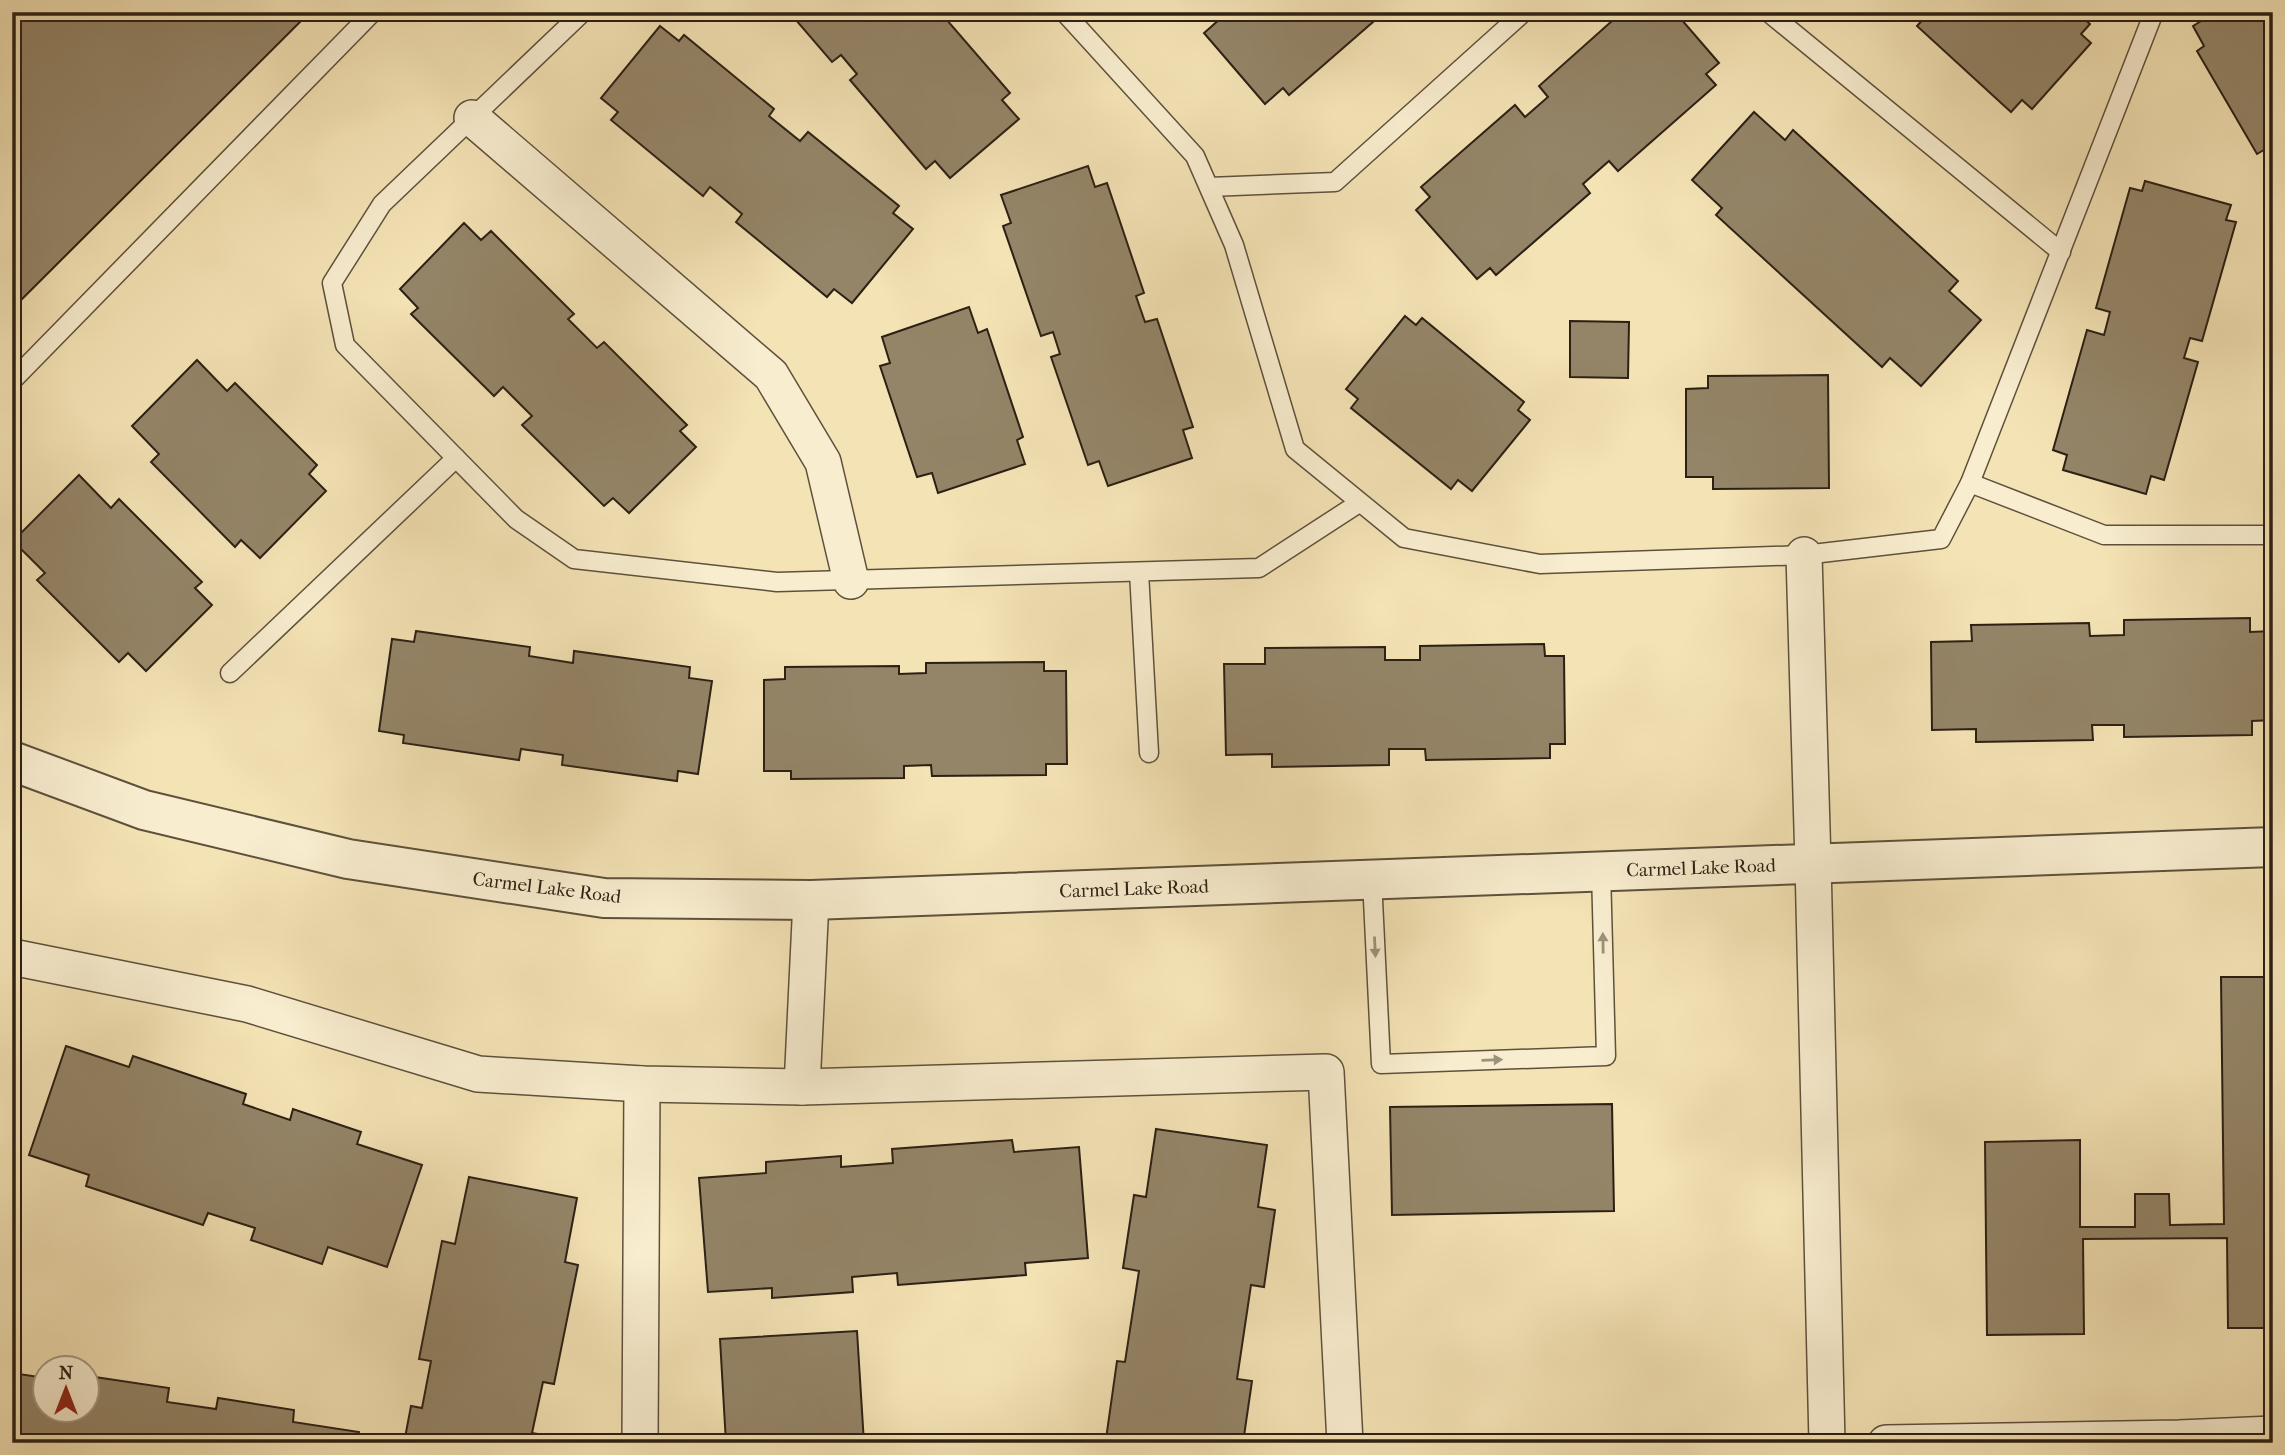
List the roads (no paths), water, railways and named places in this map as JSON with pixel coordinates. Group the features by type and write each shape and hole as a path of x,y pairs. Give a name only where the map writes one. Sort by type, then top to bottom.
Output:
{"street":[{"path":"472,118 771,375 823,462 851,581"},
{"path":"1804,555 1827,1443"},
{"name":"Carmel Lake Road","path":"12,761 144,810 348,859 604,898 811,900 2273,846"},
{"path":"802,1087 811,900"},
{"path":"12,957 247,1004 478,1074 642,1084 802,1087 1326,1072 1345,1443"},
{"path":"640,1443 642,1084"},
{"path":"1886,1443 2179,1440 2273,1434"}],"lane":[{"path":"12,380 373,12"},
{"path":"583,12 382,204 332,283 345,345 516,519 574,559 777,582 1259,568 1359,503"},
{"path":"1064,12 1195,156 1234,245 1295,449 1404,538 1540,564 1804,555 1941,540 1970,483 2154,12"},
{"path":"1209,187 1335,182 1524,12"},
{"path":"1768,12 2061,251"},
{"path":"230,673 456,458"},
{"path":"1970,483 2104,535 2273,535"},
{"path":"1139,572 1149,753"},
{"path":"1372,879 1381,1064 1592,1057 1606,1056 1601,871"}]}
